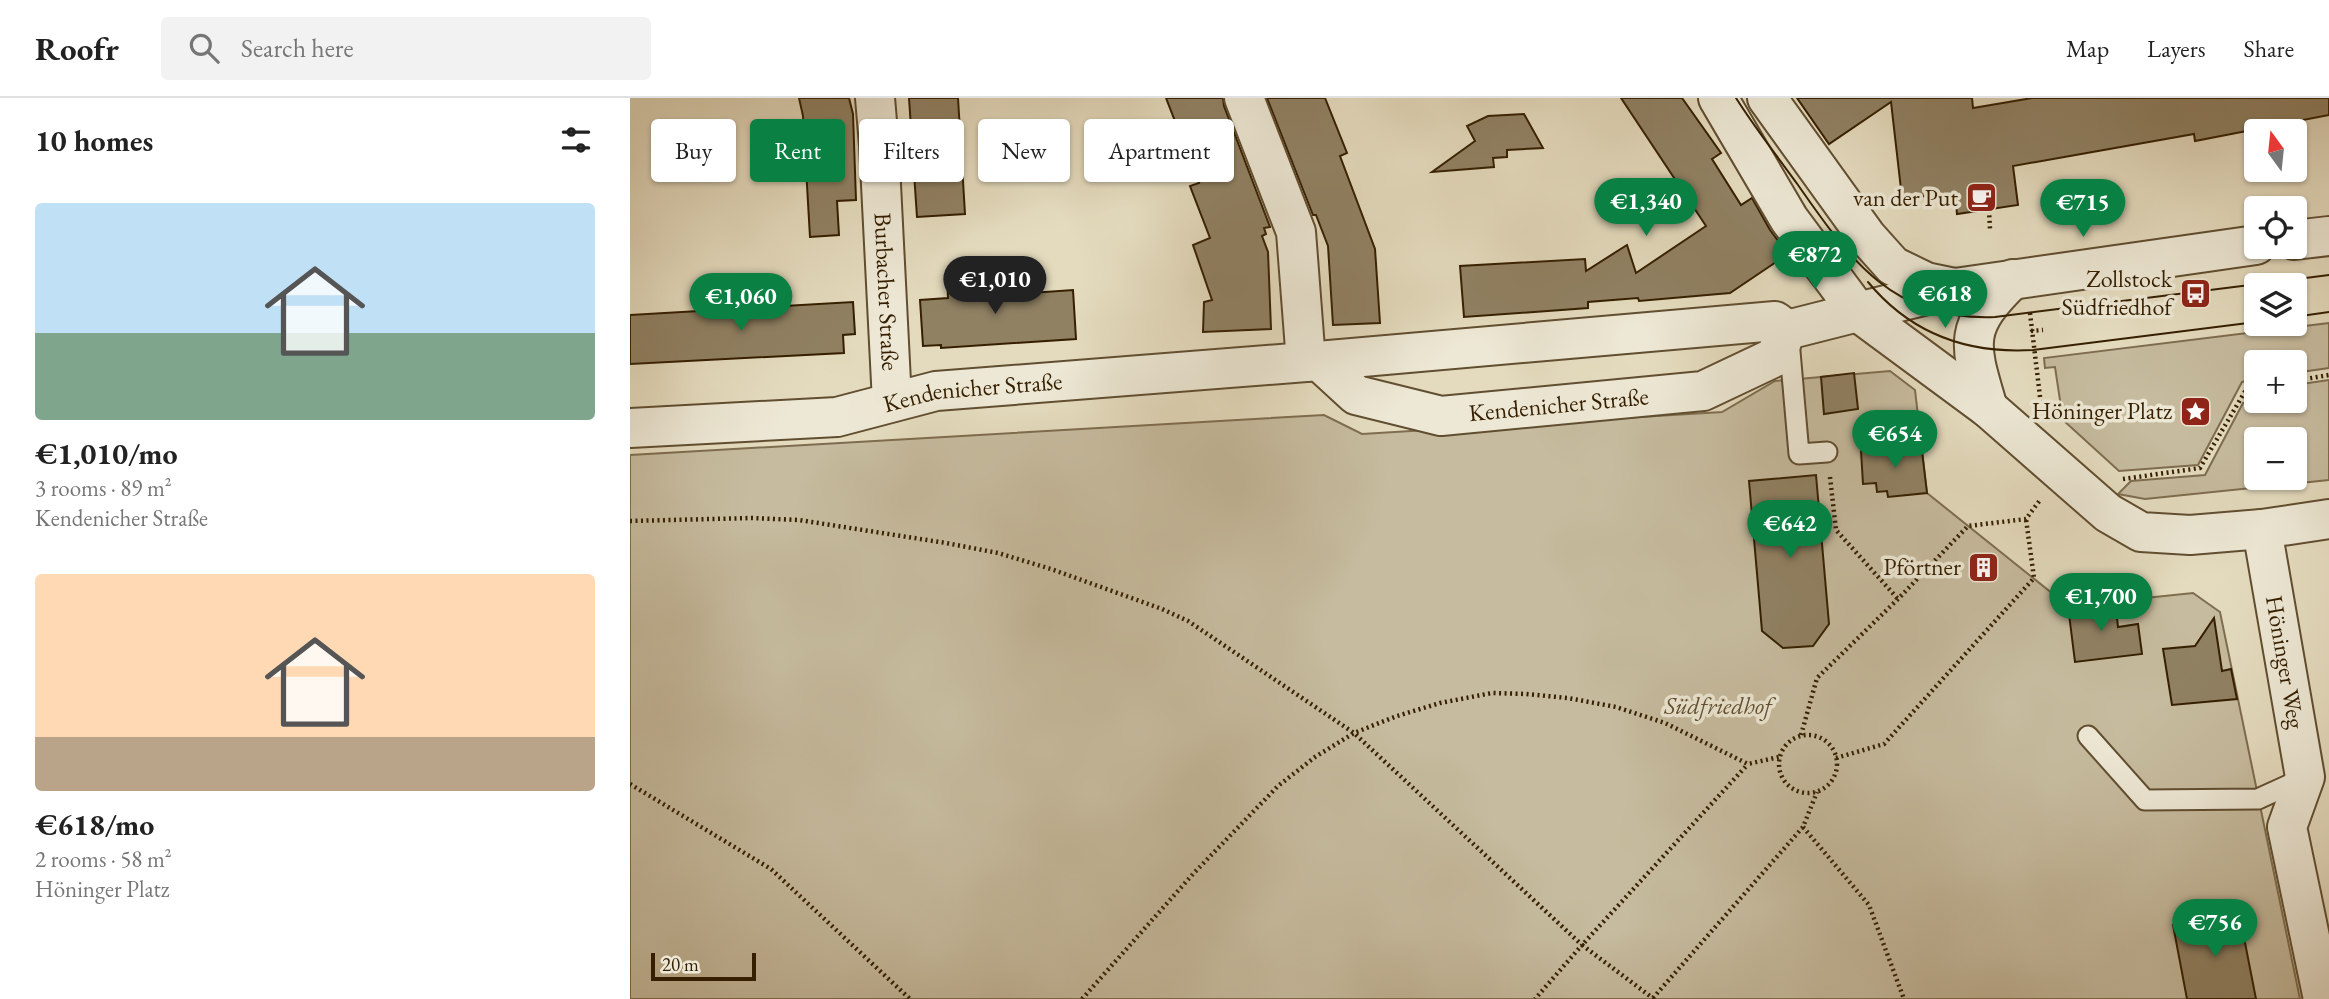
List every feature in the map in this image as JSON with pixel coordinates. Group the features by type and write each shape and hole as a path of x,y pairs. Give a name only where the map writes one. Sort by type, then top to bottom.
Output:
{"street":[{"name":"Burbacher Straße","path":"875,98 892,402"},
{"path":"1244,98 1296,232 1312,362"},
{"path":"1718,98 1789,219 1858,312 1988,408 2108,513 2141,532 2190,535 2262,529 2329,519"},
{"path":"1767,98 1867,237 1893,266 1926,282 1955,288"},
{"path":"2307,239 2329,236"},
{"path":"1858,312 1955,288 2244,247"},
{"path":"1988,408 1973,348 1979,317 1992,299 2020,278"},
{"name":"Kendenicher Straße","path":"1787,330 1858,312"},
{"name":"Kendenicher Straße","path":"630,429 837,417 936,391 1312,362 1775,321 1787,330"},
{"name":"Kendenicher Straße","path":"1312,362 1356,395 1441,416 1703,391 1775,357 1787,330"},
{"name":"Höninger Weg","path":"2262,529 2305,777 2287,827 2323,999"}],"lane":[{"path":"1787,330 1799,454 1827,452"},
{"path":"2088,736 2146,800 2258,799 2305,777"}],"path":[{"path":"1989,210 1990,229"},
{"path":"2020,278 2031,331 2041,410"},
{"path":"2031,331 2043,330"},
{"path":"2307,378 2329,375"},
{"path":"2117,480 2200,468 2244,393"},
{"path":"1827,452 1836,530 1898,599"},
{"path":"630,522 751,518 799,520 946,543 1051,569 1188,621 1354,733 1582,944 1653,999 1803,827 1817,792"},
{"path":"1801,735 1816,678 1898,599 1968,526 2026,519 2034,578 1884,744 1836,758"},
{"path":"1082,999 1193,874 1278,786 1315,757 1354,733 1440,703 1492,693 1526,694 1568,698 1642,714 1748,764"},
{"path":"1801,735 1815,736 1827,742 1836,758 1835,774 1826,787 1817,792 1809,793 1791,788 1781,775 1779,757 1791,740 1801,735"},
{"path":"1535,999 1582,944 1748,764 1779,757"},
{"path":"630,784 771,869 910,999"},
{"path":"1803,827 1869,905 1904,999"}],"green space":[{"name":"Höninger Platz","path":"2329,323 2329,368 2307,371 2307,350 2244,350 2244,382 2198,465 2119,471 2063,420 2055,367 2045,368 2044,358 2244,333 2244,336 2307,336 2307,326"},
{"name":"Südfriedhof","path":"1890,371 1915,390 1927,493 2068,606 2193,593 2220,612 2300,999 630,999 630,455 1324,415 1362,434 1722,412 1775,381"},
{"path":"2329,380 2329,480 2307,482 2307,427 2244,427 2244,489 2145,499 2118,494 2131,481 2205,475 2243,403 2244,413 2307,413 2307,383"}],"building":[{"path":"799,98 849,98 853,114 856,200 837,201 839,235 810,237 807,182 845,182 845,119 803,119"},
{"path":"909,98 958,98 959,119 910,119"},
{"path":"1166,98 1223,98 1229,119 1174,119"},
{"path":"1267,98 1325,98 1347,153 1340,156 1375,249 1380,323 1333,325 1328,246"},
{"path":"1621,98 1682,98 1721,153 1712,159 1741,205 1752,198 1770,230 1788,254 1730,293 1639,301 1638,298 1588,302 1588,308 1464,317 1460,266 1585,259 1586,271 1627,245 1636,273 1706,226"},
{"path":"1797,98 1972,98 1973,108 2032,98 2329,98 2329,115 2307,119 2244,119 2244,131 2195,141 2194,134 2013,166 2018,205 1957,214 1955,194 1902,198 1891,102 1829,144"},
{"path":"1524,114 1543,148 1507,150 1507,157 1493,158 1494,167 1432,172 1475,141 1467,126 1488,116"},
{"path":"1234,132 1270,227 1264,228 1266,234 1262,236 1268,252 1271,329 1203,332 1204,302 1212,300 1193,245 1210,238 1190,186 1199,183 1234,182"},
{"path":"915,182 963,182 965,214 917,217"},
{"path":"981,272 982,289 1003,288 1003,295 1073,290 1076,339 941,348 941,345 923,346 920,300 948,298 947,274"},
{"path":"853,302 855,334 843,335 844,353 630,364 630,315"},
{"path":"1854,373 1858,409 1824,414 1821,377"},
{"path":"1921,443 1927,493 1888,497 1887,491 1877,492 1876,483 1863,484 1861,451"},
{"path":"1816,475 1829,624 1813,646 1783,648 1762,631 1749,481"},
{"path":"2115,601 2118,627 2138,624 2142,654 2075,662 2068,606"},
{"path":"2214,618 2222,671 2231,669 2237,699 2172,705 2163,649 2195,646"},
{"path":"2239,912 2256,999 2187,999 2173,925"}],"tram line":[{"path":"1736,98 1817,213 1857,261 1878,281 1902,297 1929,309 1959,316 1995,317 2329,275"},
{"path":"1868,282 1885,300 1922,327 1942,337 1985,348 2033,350 2244,324"},
{"path":"2307,315 2329,312"}],"place":[{"name":"van der Put","path":"1981,198"},
{"name":"Zollstock Südfriedhof","path":"2195,293"},
{"name":"Höninger Platz","path":"2195,411"},
{"name":"Pförtner","path":"1984,567"}]}
